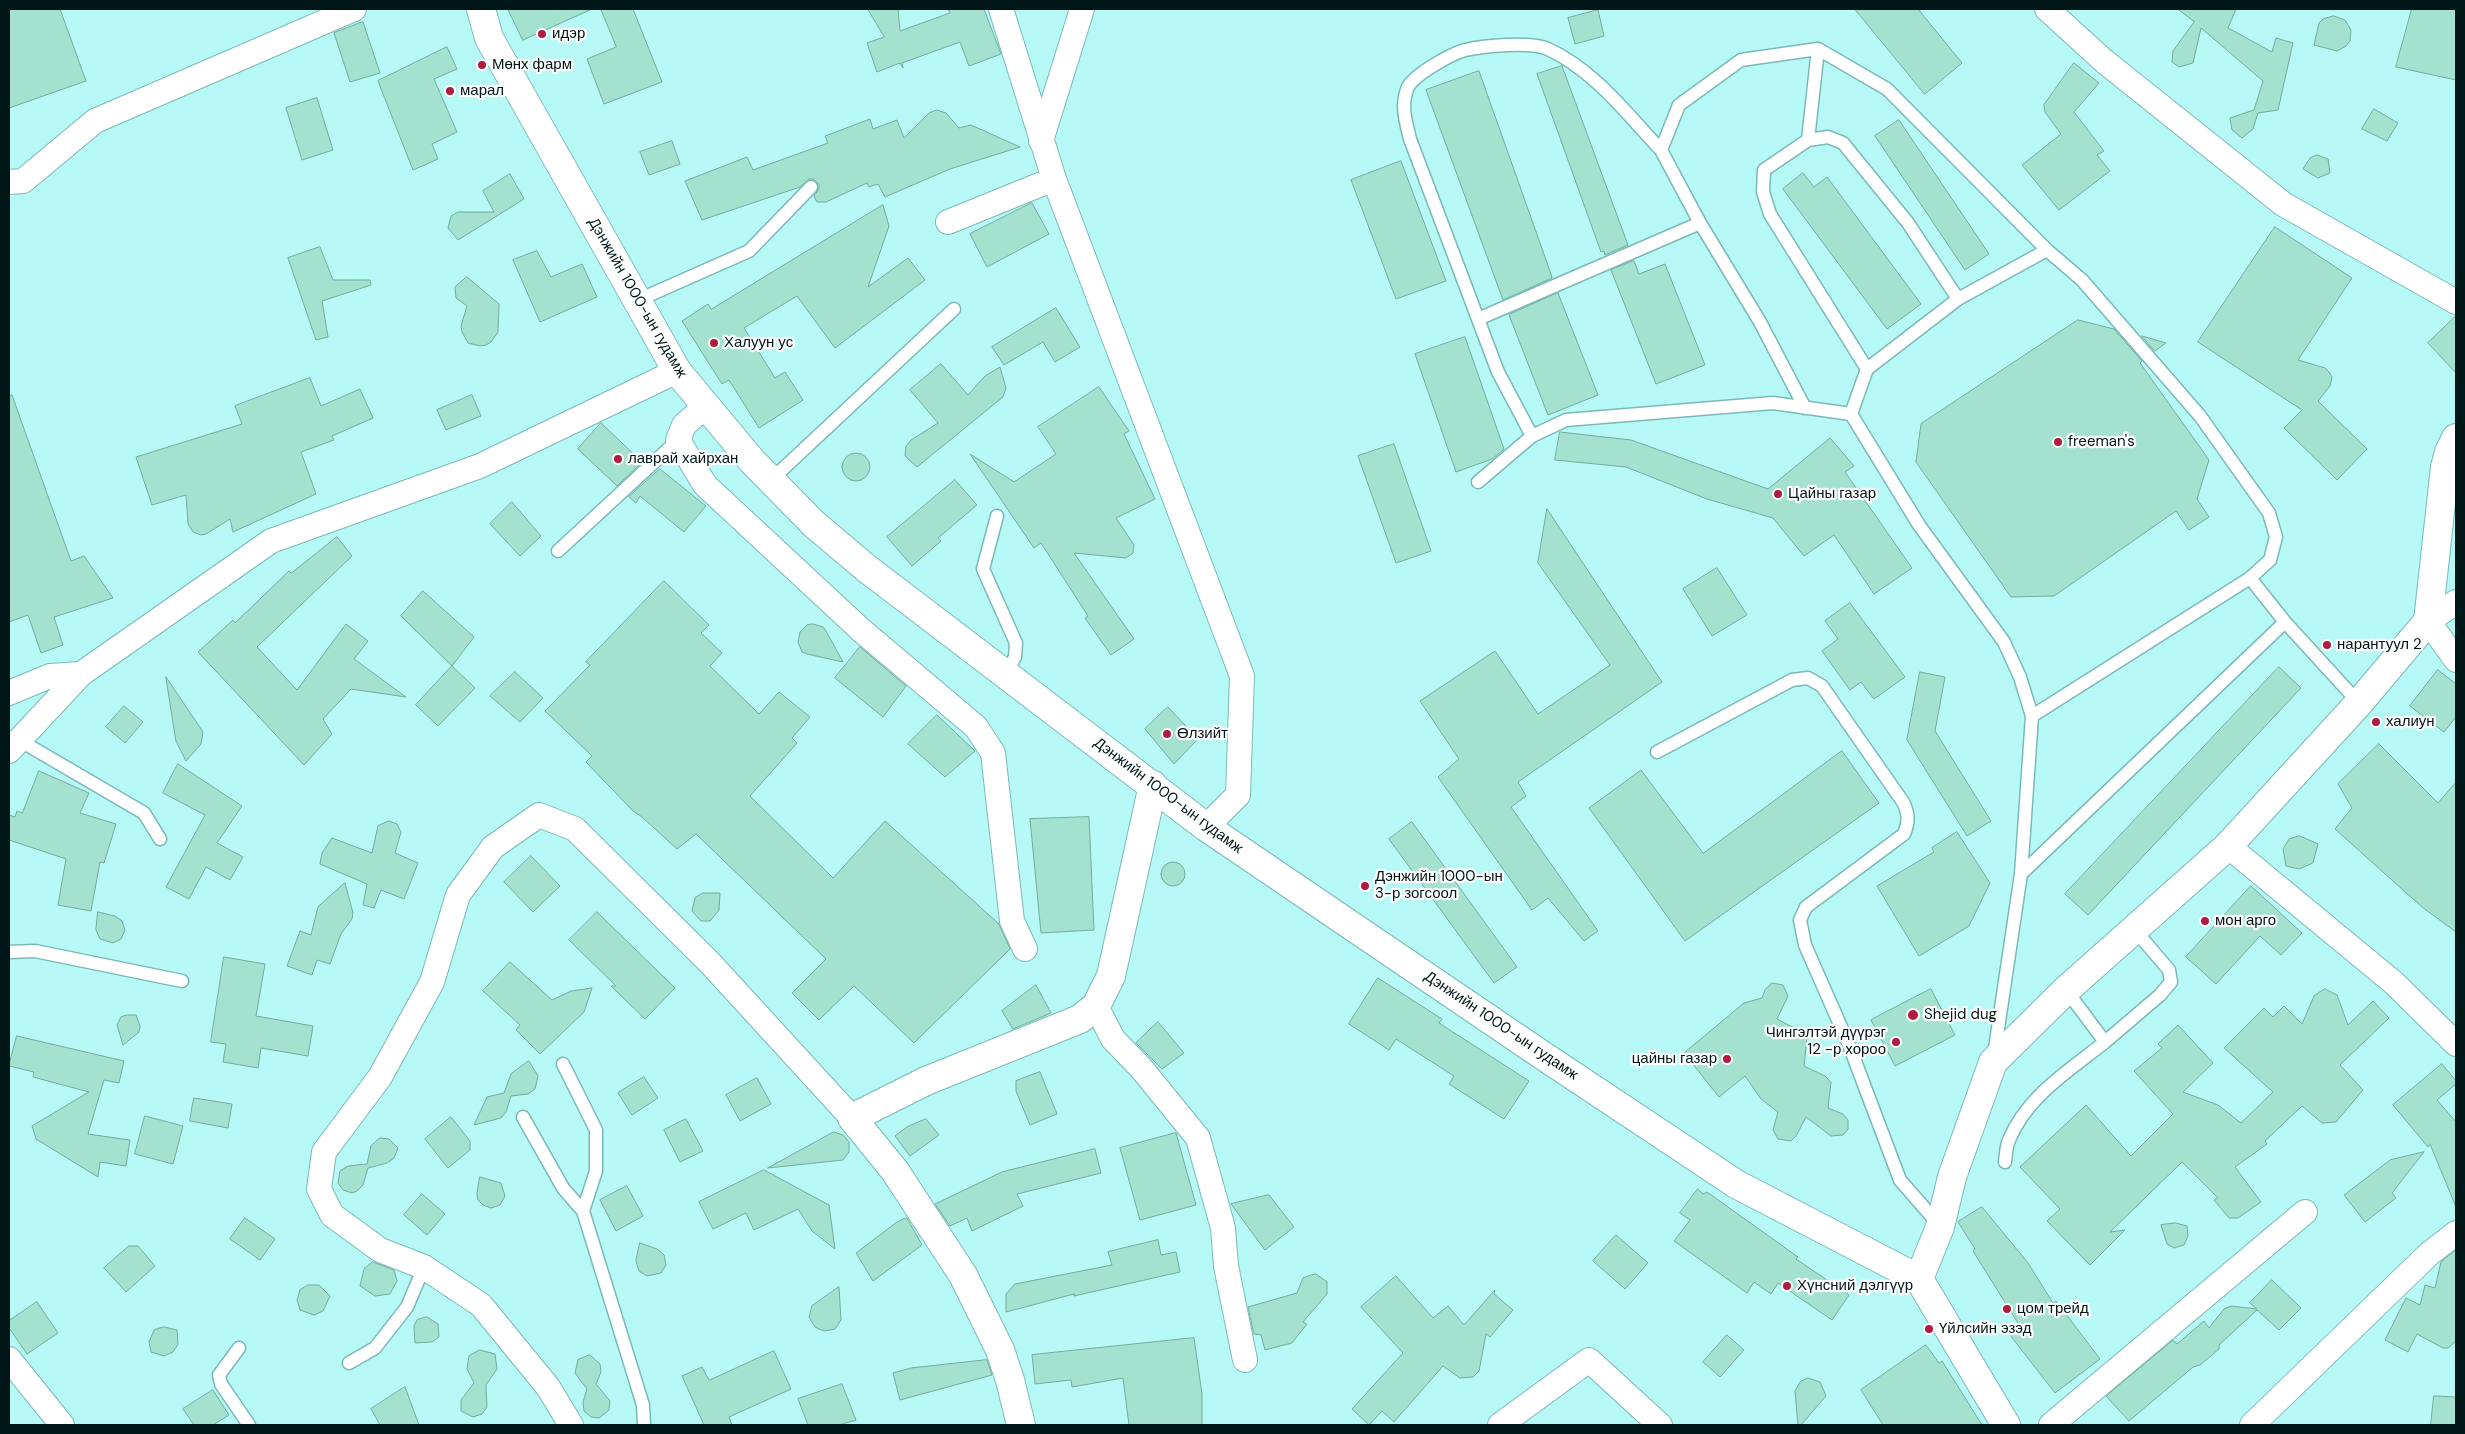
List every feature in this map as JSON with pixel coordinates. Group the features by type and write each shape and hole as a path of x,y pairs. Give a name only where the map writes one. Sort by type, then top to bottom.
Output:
{"main road":[{"name":"Дэнжийн 1000-ын гудамж","path":"481,9 489,38 677,371 771,480 814,524 866,568 1206,827 1736,1184 1919,1279"},
{"path":"2006,1425 1919,1279 1940,1227 1952,1177 1993,1062 2066,990 2228,846 2358,703 2428,621 2445,467 2449,452 2456,438"},
{"path":"1021,1425 1010,1380 1000,1350 963,1275 895,1171 852,1118 926,1081 1080,1018 1096,1006 1111,976 1153,785"}],"street":[{"path":"9,182 22,181 94,121 354,9"},
{"path":"1001,9 1054,179 1242,676 1238,795 1206,827"},
{"path":"1041,141 1082,9"},
{"path":"2047,9 2104,61 2283,204 2456,302"},
{"path":"948,222 1054,179"},
{"path":"14,746 81,674 271,541 480,466 677,371"},
{"path":"706,406 684,425 678,440 705,485 861,630 976,727 993,753 1012,921 1024,949"},
{"path":"2456,602 2428,621 2456,660"},
{"path":"9,693 50,676 81,674"},
{"path":"571,1425 548,1388 481,1305 424,1267 380,1250 332,1215 318,1189 324,1152 380,1076 432,982 458,895 493,847 539,815 575,829 711,964 852,1118"},
{"path":"2228,846 2394,984 2456,1044"},
{"path":"1096,1006 1113,1039 1141,1068 1198,1138 1223,1228 1226,1266 1245,1360"},
{"path":"2051,1425 2305,1212"},
{"path":"2252,1425 2429,1254 2456,1233"},
{"path":"9,1359 62,1425"},
{"path":"1500,1425 1589,1360 1660,1425"}],"lane":[{"path":"1532,436 1498,372 1410,139 1403,110 1409,87 1428,69 1464,51 1505,44 1546,47 1570,60 1593,79 1661,150 1700,223 1760,322 1805,408"},
{"path":"1808,140 1818,49"},
{"path":"1661,150 1679,105 1741,60 1818,49 1887,89 2047,250 2082,280 2200,416 2269,513 2276,536 2270,560 2250,578 2032,716"},
{"path":"1867,369 1770,214 1763,192 1764,170 1808,140 1828,137 1844,143 1908,223 1958,299"},
{"path":"636,301 749,251 811,187"},
{"path":"1478,319 1700,223"},
{"path":"1851,414 1867,369 1958,299 2047,250"},
{"path":"771,480 954,309"},
{"path":"1478,482 1532,436 1566,420 1773,404 1851,414"},
{"path":"1851,414 1919,525 2004,642 2020,677 2032,716 2021,874 1993,1062"},
{"path":"558,551 678,440"},
{"path":"997,516 983,569 1016,643 1015,657 1006,674"},
{"path":"2250,578 2285,622 2358,703"},
{"path":"2021,874 2285,622"},
{"path":"1657,752 1792,680 1808,678 1822,686 1903,802 1908,811 1908,824 1904,834 1806,907 1800,920 1806,945 1849,1045 1900,1180 1940,1227"},
{"path":"14,746 144,813 160,839"},
{"path":"2004,1162 2008,1140 2029,1106 2049,1086 2160,995 2171,982 2169,970 2134,929"},
{"path":"9,952 35,951 182,981"},
{"path":"2066,990 2105,1042"},
{"path":"563,1064 596,1130 596,1171 583,1211"},
{"path":"523,1118 563,1188 583,1211 643,1404 644,1425"},
{"path":"349,1363 374,1348 407,1307 424,1267"},
{"path":"239,1348 219,1375 221,1384 249,1425"}],"building":[{"path":"9,9 60,9 86,81 9,108"},
{"path":"508,9 592,9 523,40"},
{"path":"601,9 633,9 662,82 604,104 587,59 616,47"},
{"path":"868,9 898,9 900,31 950,13 948,9 984,9 1001,54 969,66 960,42 902,63 903,68 900,63 877,72 867,43 884,37"},
{"path":"1855,9 1918,9 1962,63 1925,94"},
{"path":"2178,9 2236,9 2228,28 2272,52 2276,38 2293,43 2278,110 2258,113 2253,129 2242,138 2232,130 2230,118 2254,110 2263,81 2201,28 2193,63 2179,67 2172,62 2173,51 2194,22"},
{"path":"2412,9 2456,9 2456,80 2396,67"},
{"path":"1598,10 1604,36 1575,44 1568,18"},
{"path":"2334,16 2345,20 2351,30 2350,41 2346,46 2337,51 2314,45 2319,23 2323,19"},
{"path":"363,22 380,73 350,82 334,33"},
{"path":"447,47 457,69 434,79 457,132 432,144 438,159 413,170 378,81"},
{"path":"2074,63 2099,83 2074,112 2104,151 2097,155 2110,171 2059,210 2022,165 2061,134 2045,112 2044,105"},
{"path":"1562,66 1628,245 1605,255 1604,251 1601,252 1537,74"},
{"path":"1479,71 1552,278 1503,300 1426,90"},
{"path":"317,98 333,150 302,160 286,108"},
{"path":"2374,109 2398,123 2387,141 2362,129"},
{"path":"937,110 946,113 959,128 971,125 1020,147 950,169 885,197 878,184 869,187 867,183 826,202 817,202 814,196 819,189 819,184 813,179 809,179 800,187 702,220 685,181 747,157 753,170 828,143 825,136 870,119 873,129 897,120 904,138 929,113"},
{"path":"1899,120 1989,254 1965,270 1875,136"},
{"path":"672,141 680,164 649,175 640,152"},
{"path":"2317,155 2328,159 2330,173 2318,178 2303,169 2310,158"},
{"path":"1401,161 1446,281 1396,299 1351,180"},
{"path":"1803,173 1814,187 1827,177 1921,304 1887,329 1783,189"},
{"path":"510,174 524,199 458,240 448,228 451,216 458,212 494,212 483,191"},
{"path":"1032,203 1049,234 987,267 970,234"},
{"path":"883,205 889,226 868,287 908,258 925,280 835,348 797,296 744,328 775,378 785,372 803,400 759,428 729,380 722,384 682,321 708,304 711,309"},
{"path":"2275,227 2352,278 2298,360 2325,368 2329,372 2332,377 2330,386 2318,401 2367,449 2337,480 2284,428 2302,410 2198,342"},
{"path":"320,247 333,280 370,280 371,285 322,301 328,337 316,340 288,258"},
{"path":"537,251 551,277 582,264 597,297 540,322 513,260"},
{"path":"1634,261 1639,274 1665,264 1705,365 1656,384 1611,270"},
{"path":"467,277 499,304 498,332 491,342 486,345 480,346 468,343 462,332 461,326 467,306 456,298 455,287"},
{"path":"1558,293 1598,395 1548,415 1509,315"},
{"path":"1056,308 1080,347 1055,362 1043,342 1004,365 992,347"},
{"path":"2456,316 2456,373 2428,343"},
{"name":"freeman's","path":"2078,320 2114,329 2142,361 2140,363 2209,460 2197,499 2209,517 2189,530 2176,511 2054,596 2011,597 1916,462 1921,424"},
{"path":"2142,336 2166,343 2155,351"},
{"path":"1465,337 1504,449 1492,459 1456,472 1415,354"},
{"path":"941,364 968,395 985,376 1000,367 1006,388 1003,397 917,467 905,456 906,446 911,440 938,423 910,390"},
{"path":"310,378 321,406 360,389 373,418 332,436 334,440 301,452 316,494 233,532 230,519 206,534 201,535 193,532 188,524 186,495 152,505 136,457 242,424 235,406"},
{"path":"1099,387 1129,431 1124,434 1155,499 1116,518 1134,545 1133,553 1126,558 1074,553 1134,639 1111,655 1085,618 1088,616 1041,543 1034,548 970,454 1014,482 1056,454 1038,427"},
{"path":"9,395 12,395 71,561 84,556 113,598 54,617 63,645 41,653 28,615 9,622"},
{"path":"472,395 481,416 446,430 437,410"},
{"path":"601,423 642,462 617,486 578,449"},
{"name":"Цайны газар","path":"1560,432 1631,440 1768,489 1830,438 1854,466 1845,472 1912,568 1874,594 1834,535 1804,556 1773,518 1707,499 1626,467 1555,460"},
{"path":"1394,444 1431,551 1396,563 1358,456"},
{"path":"856,453 866,457 870,467 866,477 856,481 846,477 842,467 846,457"},
{"path":"660,469 706,506 684,532 640,496 636,503 629,497"},
{"path":"955,480 977,505 938,538 941,541 912,566 887,537"},
{"path":"512,502 541,536 520,556 490,524"},
{"path":"1547,509 1662,682 1518,782 1526,796 1511,807 1598,931 1584,941 1548,898 1532,910 1438,777 1459,759 1420,701 1495,651 1538,714 1610,665 1538,563"},
{"path":"337,537 352,556 257,647 297,690 346,624 368,641 354,659 406,697 351,689 323,719 332,734 304,765 198,652 233,620 235,623 289,571 291,573"},
{"path":"1717,568 1747,615 1712,636 1683,589"},
{"path":"664,581 709,625 701,633 722,653 710,666 759,714 779,692 810,717 792,738 797,743 750,796 833,878 885,821 999,924 1010,949 914,1043 854,986 819,1020 792,993 826,959 696,834 677,849 633,811 586,762 592,756 545,711 590,665 586,662"},
{"path":"423,591 474,637 452,666 401,616"},
{"path":"1850,603 1905,677 1874,699 1861,682 1850,690 1822,651 1838,639 1825,621"},
{"path":"813,624 823,627 843,662 802,652 798,642 800,632 807,625"},
{"path":"860,647 906,686 883,717 835,678"},
{"path":"452,666 475,688 438,726 416,705"},
{"path":"2279,667 2301,688 2088,915 2065,894"},
{"path":"2438,670 2456,684 2456,717 2444,732 2410,706"},
{"path":"515,672 543,698 520,722 490,696"},
{"path":"1920,672 1945,677 1935,731 1991,821 1967,836 1907,740"},
{"path":"166,677 203,732 201,744 186,761 176,741"},
{"path":"124,706 143,722 125,743 106,727"},
{"path":"1168,707 1198,739 1174,764 1145,729"},
{"path":"937,715 975,751 945,777 908,744"},
{"path":"2379,744 2438,803 2456,782 2456,932 2422,907 2335,829 2352,808 2338,784"},
{"path":"1842,751 1879,803 1685,941 1589,808 1641,770 1703,853"},
{"path":"178,764 242,806 217,843 243,857 230,880 206,867 189,899 166,887 205,815 163,793"},
{"path":"39,771 89,793 80,813 116,824 104,863 100,862 91,911 58,905 66,859 9,840 9,815 15,817 17,811 22,813"},
{"path":"1089,817 1094,930 1041,933 1030,819"},
{"path":"389,821 397,824 401,832 395,853 418,863 404,899 381,890 374,908 363,905 367,884 320,864 322,853 332,838 372,853 378,826"},
{"path":"1412,822 1517,967 1494,983 1389,839"},
{"path":"1957,832 1990,883 1969,926 1919,956 1877,886 1934,852 1932,848"},
{"path":"2300,836 2318,844 2313,863 2299,869 2286,866 2283,849 2289,839"},
{"path":"531,856 560,886 533,912 504,882"},
{"path":"1173,862 1182,865 1185,874 1182,883 1173,886 1164,883 1161,874 1164,865"},
{"path":"345,883 353,913 352,919 341,934 330,964 317,960 312,975 287,966 300,931 311,935 318,907"},
{"path":"2251,886 2302,933 2281,955 2260,936 2216,984 2186,957"},
{"path":"703,893 720,893 719,910 710,921 701,921 692,911 695,898"},
{"path":"98,912 115,916 122,921 125,930 121,939 113,943 100,939 96,930"},
{"path":"597,912 675,988 645,1019 611,986 616,986 569,940"},
{"path":"224,957 265,964 256,1016 313,1026 308,1056 261,1048 258,1068 223,1062 226,1044 211,1042"},
{"path":"510,962 552,1000 571,991 592,988 584,1012 540,1054 516,1030 520,1025 483,991"},
{"path":"1378,978 1442,1019 1439,1023 1529,1081 1504,1119 1449,1084 1454,1076 1396,1039 1389,1050 1349,1024"},
{"path":"1772,983 1783,985 1788,996 1777,1019 1802,1032 1807,1038 1804,1066 1825,1076 1831,1082 1828,1108 1843,1114 1848,1120 1848,1129 1843,1135 1831,1136 1806,1117 1796,1136 1791,1141 1778,1139 1773,1130 1778,1112 1761,1099 1745,1076 1719,1097 1684,1053 1744,1003 1762,998 1765,990"},
{"path":"1036,985 1051,1013 1013,1029 1002,1011"},
{"path":"1931,989 1955,1035 1895,1066 1871,1020"},
{"path":"2325,989 2337,995 2348,1025 2373,1001 2389,1018 2340,1065 2363,1090 2336,1122 2322,1123 2302,1106 2265,1141 2267,1144 2235,1167 2261,1202 2238,1218 2229,1218 2214,1200 2218,1198 2182,1162 2110,1232 2125,1230 2090,1265 2047,1221 2060,1209 2020,1167 2086,1105 2131,1156 2173,1114 2134,1071 2162,1048 2158,1044 2178,1025 2213,1063 2183,1092 2218,1105 2241,1123 2273,1092 2224,1048 2264,1008 2273,1017 2284,1006 2302,1024 2314,996"},
{"path":"136,1015 140,1026 139,1032 123,1045 117,1025 121,1017"},
{"path":"1158,1022 1184,1053 1162,1069 1136,1043"},
{"path":"17,1036 124,1061 119,1083 104,1080 88,1134 130,1140 126,1166 100,1162 98,1177 36,1139 32,1126 89,1092 33,1077 34,1072 9,1066"},
{"path":"529,1061 538,1076 535,1089 528,1094 511,1096 506,1112 501,1118 474,1125 487,1097 504,1093 511,1074"},
{"path":"2442,1064 2456,1081 2456,1084 2437,1100 2456,1122 2456,1207 2430,1144 2428,1147 2393,1105"},
{"path":"1040,1072 1057,1114 1030,1125 1016,1091 1016,1081"},
{"path":"644,1077 658,1098 632,1115 618,1093"},
{"path":"757,1078 771,1104 740,1121 726,1095"},
{"path":"194,1098 232,1104 228,1128 190,1121"},
{"path":"145,1116 183,1126 173,1164 135,1154"},
{"path":"451,1117 470,1141 470,1150 448,1168 425,1139"},
{"path":"686,1119 703,1151 680,1162 664,1130"},
{"path":"926,1119 939,1135 910,1156 895,1136 907,1127"},
{"path":"834,1132 843,1135 849,1142 849,1152 843,1160 768,1168"},
{"path":"1176,1133 1196,1205 1140,1220 1120,1148"},
{"path":"380,1138 389,1139 398,1148 394,1158 387,1163 368,1168 363,1185 357,1191 352,1193 343,1190 338,1183 340,1171 348,1166 367,1164 371,1146"},
{"path":"1095,1149 1101,1173 1017,1194 1023,1206 972,1231 967,1218 950,1226 935,1204 1002,1172"},
{"path":"2424,1152 2392,1193 2396,1198 2365,1222 2344,1195 2390,1160"},
{"path":"764,1170 829,1205 835,1249 812,1231 798,1209 754,1230 746,1213 713,1229 699,1202"},
{"path":"480,1177 501,1183 505,1196 500,1205 491,1208 483,1205 478,1200 477,1194"},
{"path":"627,1186 643,1216 616,1231 600,1200"},
{"path":"1698,1189 1703,1194 1707,1192 1798,1257 1796,1259 1849,1295 1832,1320 1778,1283 1771,1294 1754,1282 1747,1293 1674,1241 1690,1220 1680,1213"},
{"path":"422,1194 445,1214 427,1235 404,1215"},
{"path":"1269,1195 1294,1227 1265,1250 1231,1204"},
{"path":"1982,1207 2028,1263 2053,1303 2056,1301 2100,1359 2055,1393 2010,1335 2021,1328 1973,1251 1975,1249 1958,1222"},
{"path":"245,1218 275,1239 260,1260 230,1239"},
{"path":"907,1218 922,1245 873,1281 856,1253 897,1222"},
{"path":"2176,1223 2187,1226 2188,1236 2184,1245 2174,1248 2167,1244 2161,1225"},
{"path":"1616,1235 1648,1263 1625,1289 1593,1261"},
{"path":"1158,1240 1161,1255 1176,1252 1180,1272 1074,1296 1074,1294 1006,1312 1006,1294 1015,1284 1112,1265 1108,1252"},
{"path":"640,1243 657,1249 664,1255 666,1265 661,1273 647,1276 639,1271 636,1261"},
{"path":"129,1246 138,1246 155,1266 126,1292 104,1268"},
{"path":"2456,1250 2456,1341 2448,1348 2443,1348 2417,1334 2408,1352 2385,1340 2406,1298 2420,1305 2425,1285 2435,1288 2441,1262"},
{"path":"373,1262 394,1270 397,1281 390,1294 375,1296 360,1286 364,1269"},
{"path":"1316,1274 1327,1282 1327,1294 1303,1322 1307,1324 1292,1343 1265,1350 1261,1335 1254,1334 1248,1307 1297,1293 1303,1278"},
{"path":"1396,1276 1433,1318 1448,1306 1464,1325 1495,1290 1494,1294 1513,1310 1490,1337 1486,1334 1479,1371 1473,1377 1460,1378 1443,1366 1394,1422 1382,1411 1369,1425 1352,1409 1403,1353 1361,1307"},
{"path":"2272,1280 2301,1308 2279,1330 2257,1310 2219,1345 2219,1349 2200,1365 2193,1367 2129,1421 2106,1396 2173,1340 2177,1344 2204,1321 2209,1328 2224,1309 2231,1306 2257,1309 2250,1303"},
{"path":"308,1285 319,1285 330,1296 323,1311 314,1315 300,1310 297,1300 300,1290"},
{"path":"839,1287 841,1320 835,1329 824,1331 815,1327 809,1317 812,1306"},
{"path":"37,1302 58,1333 27,1354 9,1328 9,1321"},
{"path":"427,1317 438,1324 439,1337 432,1342 415,1343 414,1326 417,1320"},
{"path":"164,1327 177,1330 178,1344 173,1352 164,1356 151,1352 149,1342 154,1330"},
{"path":"1727,1335 1744,1350 1720,1377 1703,1362"},
{"path":"1194,1338 1202,1394 1202,1425 1129,1425 1123,1378 1072,1387 1071,1380 1035,1384 1032,1355"},
{"path":"1926,1345 1939,1363 1942,1361 1982,1425 1883,1425 1861,1390"},
{"path":"480,1350 495,1354 497,1369 486,1385 487,1407 482,1414 473,1417 461,1411 461,1400 474,1383 467,1369 469,1356"},
{"path":"774,1351 791,1389 729,1417 732,1425 704,1425 682,1376 702,1367 709,1380"},
{"path":"590,1355 600,1364 601,1372 596,1384 610,1401 609,1410 599,1418 591,1417 584,1411 583,1402 587,1389 575,1373 578,1360"},
{"path":"987,1360 992,1375 900,1400 893,1373 911,1368"},
{"path":"1808,1378 1820,1382 1826,1396 1801,1425 1798,1425 1795,1391 1800,1382"},
{"path":"842,1384 856,1420 839,1425 808,1425 798,1399"},
{"path":"405,1387 419,1425 380,1425 371,1409"},
{"path":"213,1390 229,1415 213,1425 194,1425 183,1409"},
{"path":"2434,1396 2456,1397 2456,1425 2431,1425"}],"place":[{"name":"идэр","path":"542,34"},
{"name":"Мөнх фарм","path":"482,65"},
{"name":"марал","path":"450,91"},
{"name":"Халуун ус","path":"714,343"},
{"name":"freeman's","path":"2058,442"},
{"name":"лаврай хайрхан","path":"618,459"},
{"name":"Цайны газар","path":"1778,494"},
{"name":"нарантуул 2","path":"2327,645"},
{"name":"халиун","path":"2376,722"},
{"name":"Өлзийт","path":"1167,734"},
{"name":"Дэнжийн 1000-ын 3-р зогсоол","path":"1365,886"},
{"name":"мон арго","path":"2205,921"},
{"name":"Shejid dug","path":"1913,1015"},
{"name":"Чингэлтэй дүүрэг 12 -р хороо","path":"1896,1042"},
{"name":"цайны газар","path":"1727,1059"},
{"name":"Хүнсний дэлгүүр","path":"1787,1286"},
{"name":"цом трейд","path":"2007,1309"},
{"name":"Үйлсийн эзэд","path":"1929,1329"}]}
